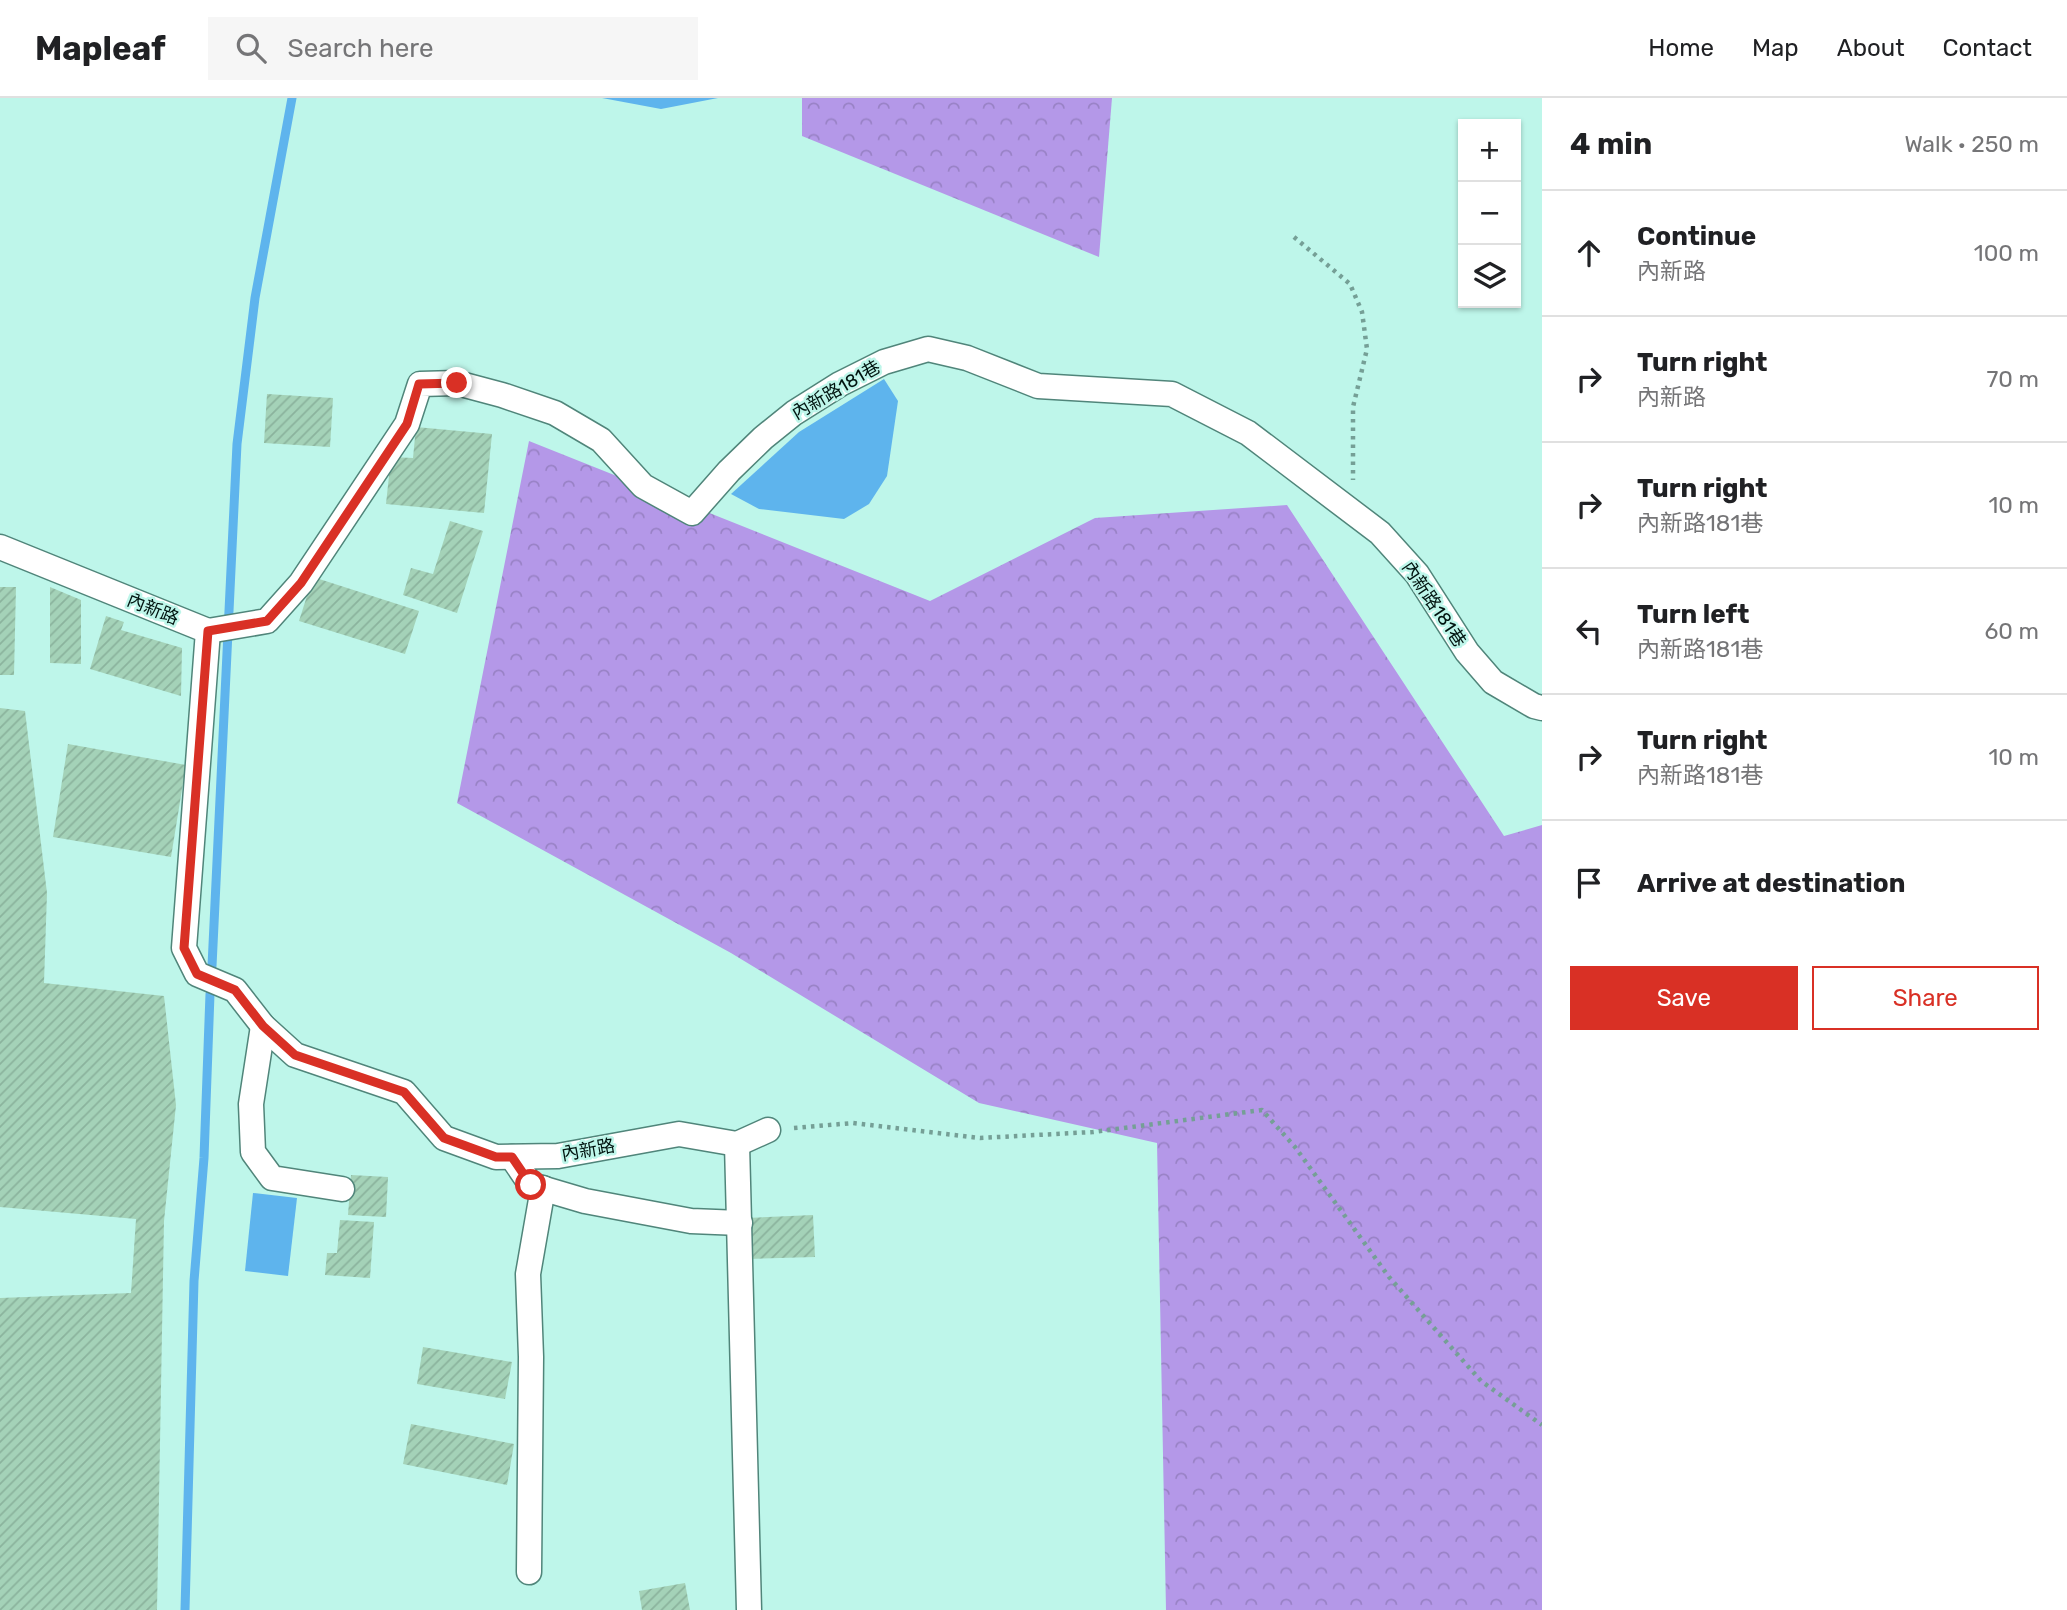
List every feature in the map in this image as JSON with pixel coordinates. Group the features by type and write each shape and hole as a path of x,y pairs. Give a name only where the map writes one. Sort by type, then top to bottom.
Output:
{"street":[{"name":"內新路181巷","path":"208,631 267,621 301,583 407,424 419,384 457,383 502,394 555,413 601,440 643,486 692,513 729,471 794,413 840,384 884,362 928,349 967,358 1038,386 1172,394 1248,433 1380,533 1417,574 1467,652 1493,682 1542,708"},
{"name":"內新路","path":"0,547 208,631 184,948 197,974 235,990 263,1026 295,1055 404,1092 444,1138 496,1157 558,1157 679,1134 737,1144"},
{"path":"263,1026 251,1104 253,1152 272,1178 342,1189"},
{"path":"749,1610 737,1144 768,1130"},
{"path":"512,1157 531,1185 585,1201 678,1218 740,1223"},
{"path":"529,1572 531,1357 527,1274 542,1188"}],"path":[{"path":"1294,237 1350,284 1362,312 1367,349 1353,407 1354,512"},
{"path":"768,1130 853,1123 980,1139 1093,1132 1262,1110 1295,1147 1389,1277 1481,1381 1542,1425"}],"green space":[{"path":"802,98 1112,98 1099,257 802,136"},
{"path":"529,441 930,601 1095,518 1287,505 1504,836 1542,825 1542,1610 1166,1610 1157,1143 979,1103 731,953 457,803"}],"water":[{"path":"602,98 718,98 661,109"},
{"path":"884,379 898,401 887,476 869,504 844,519 759,509 731,494 799,432"},
{"path":"253,1193 297,1198 288,1276 245,1271"}],"building":[{"path":"267,394 333,398 330,447 264,443"},
{"path":"416,427 492,434 484,513 386,504 391,457 413,458"},
{"path":"450,521 483,531 457,613 403,595 411,568 433,574"},
{"path":"313,577 419,611 405,654 299,621"},
{"path":"0,587 16,587 14,675 0,675"},
{"path":"50,587 81,600 81,664 50,663"},
{"path":"106,616 124,622 121,630 182,648 181,696 90,669"},
{"path":"0,708 25,711 47,893 44,983 164,996 176,1105 164,1221 157,1610 0,1610 0,1298 131,1293 136,1219 0,1207"},
{"path":"68,744 186,765 171,857 53,837"},
{"path":"351,1175 388,1177 386,1217 348,1215"},
{"path":"813,1215 815,1257 748,1259 746,1218"},
{"path":"340,1220 374,1222 370,1278 325,1275 327,1253 337,1253"},
{"path":"423,1347 512,1362 505,1399 417,1384"},
{"path":"411,1424 514,1444 507,1485 403,1464"},
{"path":"685,1583 690,1610 642,1610 639,1591"}],"waterway":[{"path":"212,966 237,444 255,298 292,98"},
{"path":"185,1610 194,1281 204,1158 210,994"}],"route":[{"path":"457,383 419,384 407,424 301,583 267,621 208,631 184,948 197,974 235,990 263,1026 295,1055 404,1092 444,1138 496,1157 512,1157 531,1185"}]}
